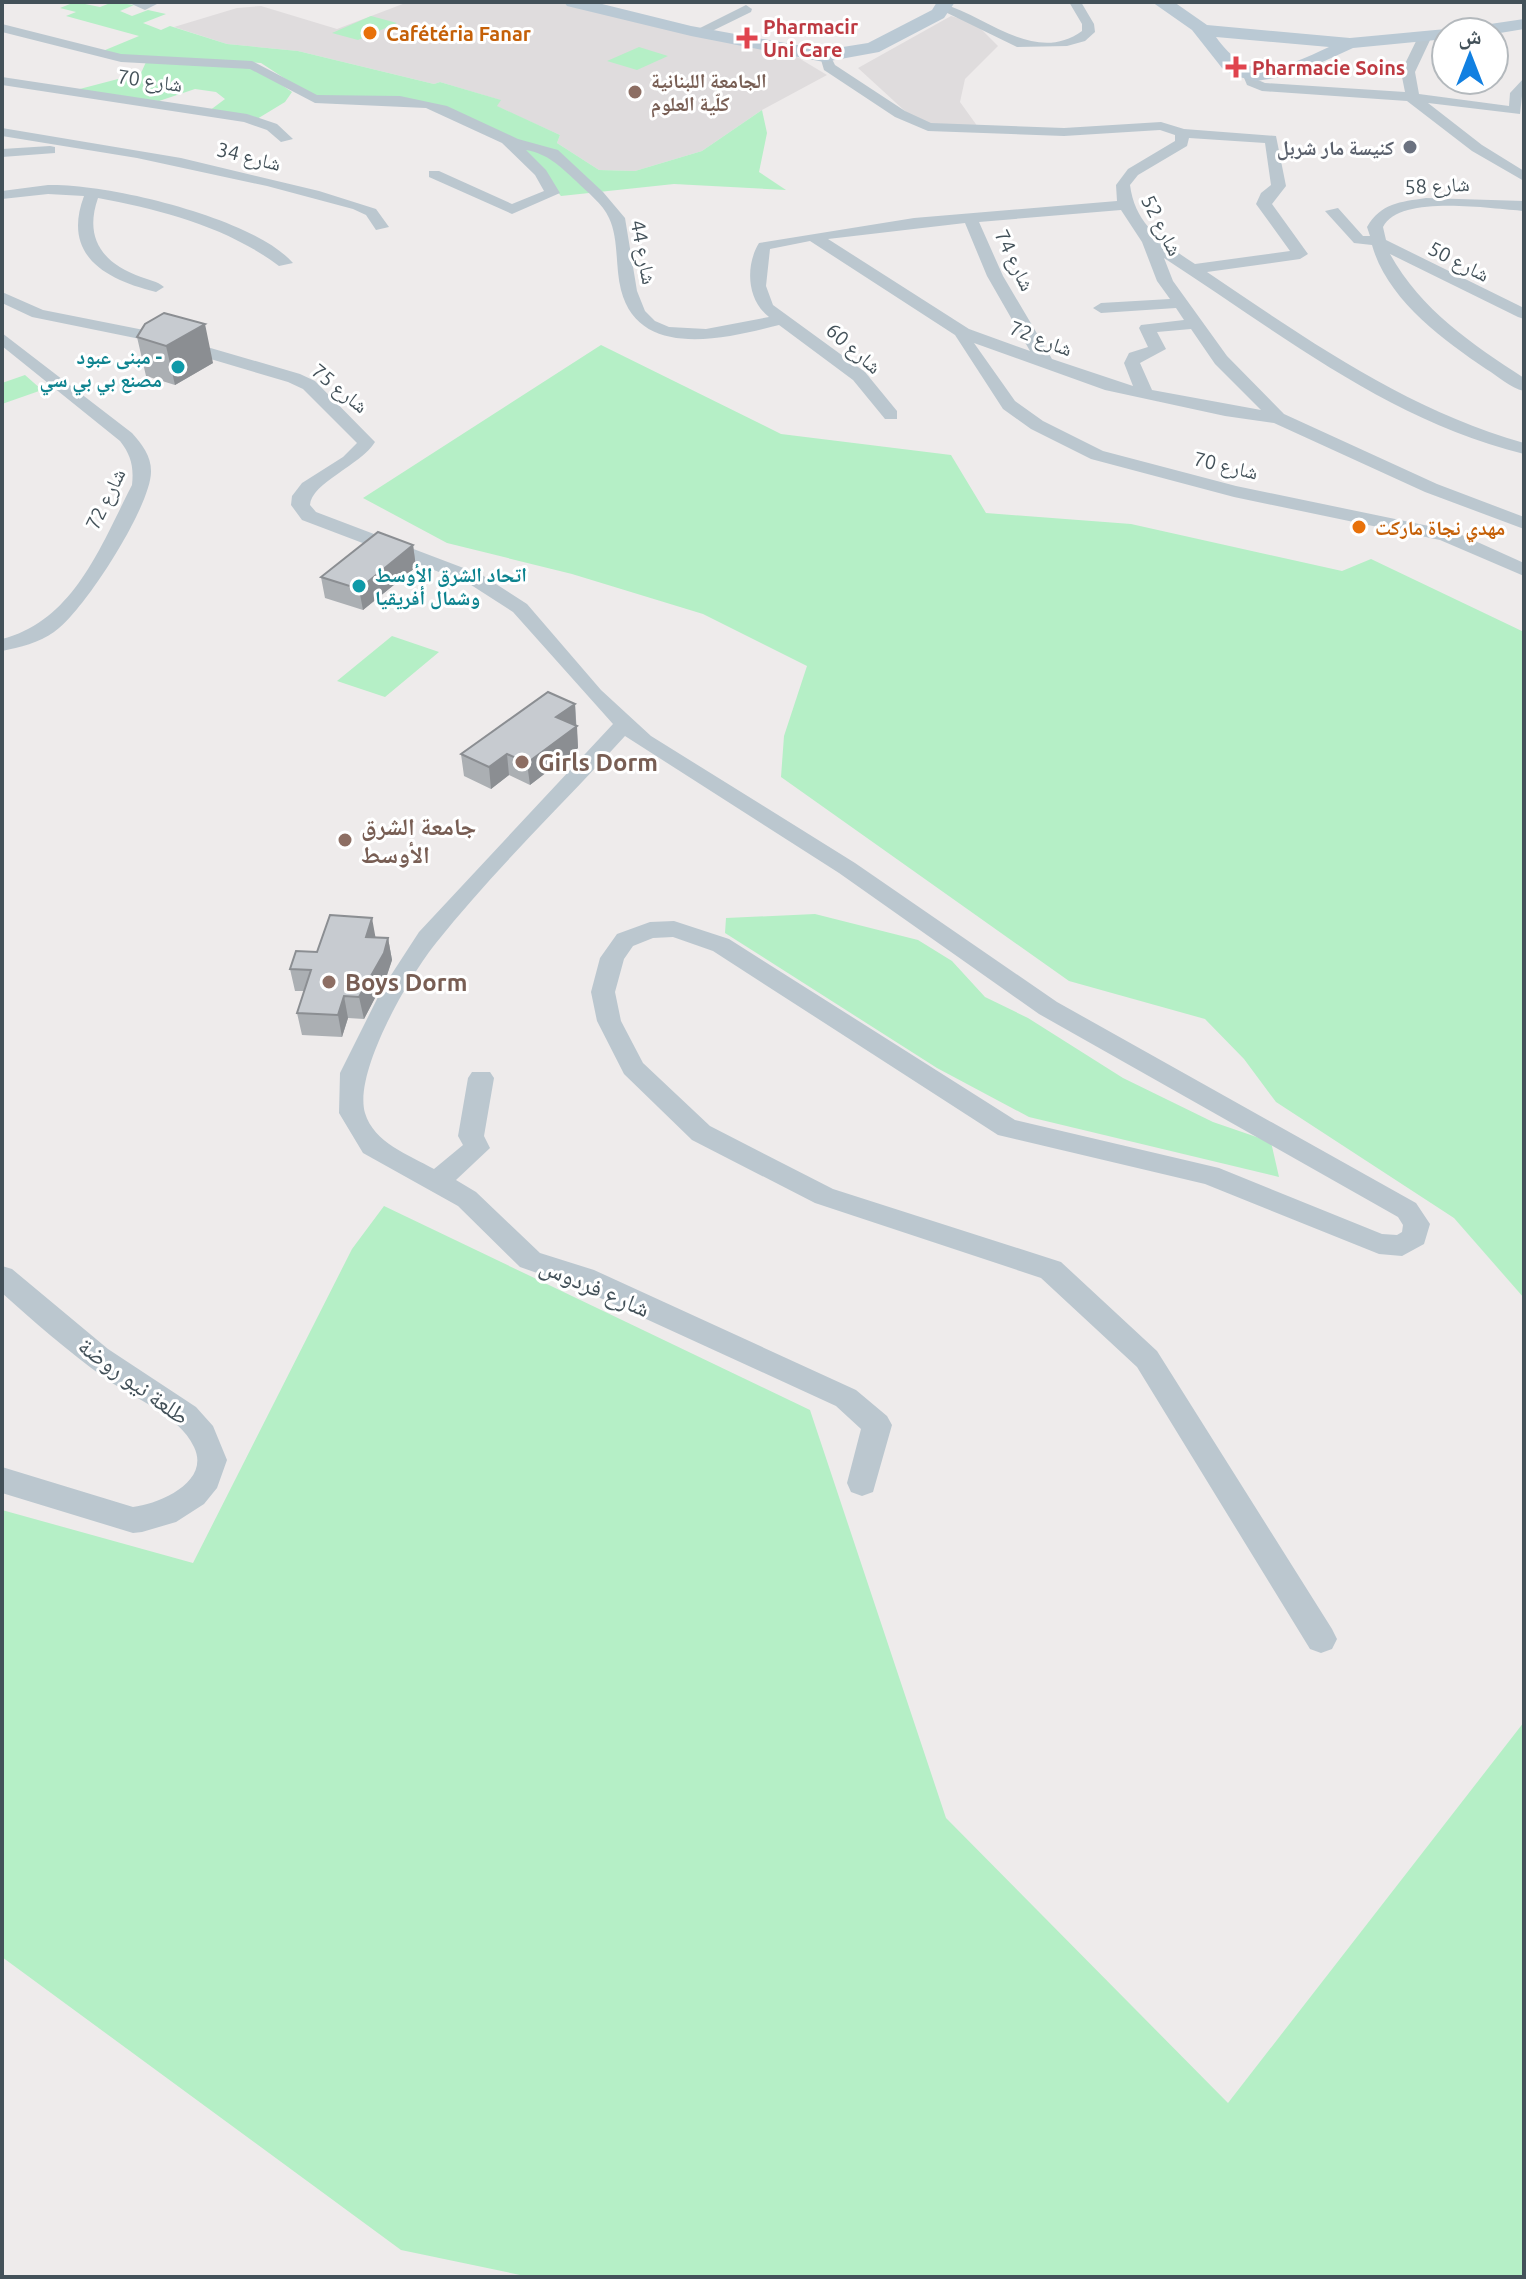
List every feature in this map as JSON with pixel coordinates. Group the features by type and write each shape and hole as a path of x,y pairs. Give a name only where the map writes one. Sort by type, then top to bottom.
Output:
{"street":[{"path":"133,2 145,6 155,2"},
{"path":"552,2 650,26 695,32 745,6 758,45"},
{"path":"573,2 837,64 900,114 928,127 1064,132 1161,126 1182,133 1263,136 1273,141 1279,186 1266,196 1264,204 1300,254 1191,269"},
{"path":"837,64 873,48 944,5 1001,40 1046,45 1079,39 1088,32 1088,24 1075,2"},
{"path":"1161,2 1202,30 1231,66 1249,73 1290,69 1350,43"},
{"name":"شارع 44","path":"2,28 140,60 252,65 263,68 306,97 334,101 398,99 450,111 508,141 554,154 616,215 631,292 638,313 645,320 672,331 714,334 782,319"},
{"path":"1202,30 1350,43 1430,36"},
{"path":"1425,36 1408,72 1413,99 1477,148 1524,177"},
{"path":"39,81 111,89 157,82 140,60"},
{"path":"1249,73 1252,82 1262,87 1413,99 1520,114 1517,93 1524,82"},
{"name":"شارع 70","path":"2,81 247,118 272,127 286,139"},
{"name":"شارع 34","path":"2,132 190,162 358,206 371,212 380,221 381,227"},
{"name":"شارع 52","path":"1182,133 1182,143 1133,172 1123,185 1125,205 1150,242 1165,281 1244,387 1278,418 1431,488 1524,523"},
{"path":"434,174 512,209 553,193 541,173 508,141"},
{"name":"شارع 34","path":"2,153 95,147"},
{"path":"2,195 53,189 93,192 198,219 254,241 285,263"},
{"path":"93,192 83,223 97,260 121,277 156,287"},
{"name":"شارع 58","path":"1377,241 1375,227 1382,214 1409,204 1524,206"},
{"path":"782,319 766,307 760,296 760,253 772,242 970,218 1125,205"},
{"path":"509,229 512,209"},
{"name":"شارع 50","path":"1333,211 1359,240 1377,241 1524,314"},
{"name":"شارع 74","path":"970,218 995,276 1046,364"},
{"name":"شارع 72","path":"813,236 963,333 1046,364 1145,394 1225,411 1278,418"},
{"path":"1377,241 1392,272 1417,304 1524,386"},
{"path":"1150,242 1373,390 1460,429 1524,449"},
{"name":"شارع 75","path":"2,297 38,314 153,337 269,370 309,385 366,442 358,456 309,485 298,502 300,509 309,516 475,579 520,608 594,694 634,732"},
{"path":"1101,308 1181,303"},
{"name":"شارع 60","path":"782,319 859,376 891,415"},
{"path":"1145,394 1132,363 1135,357 1158,349 1147,328 1196,324"},
{"name":"شارع 70","path":"963,333 966,343 1009,405 1037,425 1097,455 1234,491 1446,535 1524,570"},
{"name":"شارع 72","path":"2,338 126,437 141,456 144,470 132,502 72,604 49,627 31,638 2,645"},
{"path":"634,732 847,868 1048,1008 1407,1210 1417,1224 1414,1237 1402,1246 1379,1244 1210,1175 1007,1128 721,945 702,937 674,929 650,930 625,940 612,958 603,992 609,1021 621,1045 633,1068 701,1133 824,1196 1051,1270 1147,1359 1321,1639"},
{"name":"شارع فردوس","path":"634,732 603,746 427,938 394,989 353,1073 352,1113 372,1146 467,1199 530,1260 584,1278 846,1398 877,1425 862,1483"},
{"path":"436,1182 477,1148 471,1136 481,1078"},
{"name":"طلعة نيو روضة","path":"2,1277 130,1381 198,1427 210,1448 213,1463 198,1491 154,1518 133,1520 2,1480"}],"shaded area":[{"name":"الجامعة اللبنانية كلّية العلوم","path":"408,2 557,2 673,30 787,51 827,75 762,110 702,151 635,171 599,170 557,143 560,135 496,106 500,100 440,82 434,84 298,51 227,44 174,27 237,8 261,6 337,29"},
{"path":"951,16 975,23 998,46 965,79 960,102 978,127 926,123 906,112 858,68"}],"green space":[{"path":"75,2 100,7 113,2 134,5 120,11 132,16 148,10 166,14 143,23 161,30 170,26 227,44 298,51 434,84 440,82 501,100 497,106 560,135 557,143 599,170 635,171 702,151 762,110 767,133 759,172 786,190 674,184 561,196 512,140 440,107 385,101 337,104 310,95 261,63 182,58 255,67 292,92 285,102 257,119 209,111 225,99 216,92 195,89 159,101 72,91 141,73 146,62 98,53 139,36 66,16 76,12 60,8"},
{"path":"371,16 397,23 358,40 332,33"},
{"path":"639,47 668,56 637,70 607,61"},
{"path":"601,345 781,434 951,455 986,513 1131,524 1342,571 1371,559 1524,632 1524,1298 1454,1218 1276,1102 1244,1059 1205,1019 1069,981 781,777 784,736 807,666 703,614 572,574 447,543 363,498"},
{"path":"25,375 42,390 2,404 2,383"},
{"path":"392,636 439,652 385,697 337,681"},
{"path":"815,914 918,940 952,961 985,997 1028,1018 1123,1078 1213,1122 1271,1142 1279,1177 1029,1117 937,1068 725,933 726,918"},
{"path":"384,1206 810,1410 946,1818 1228,2103 1524,1722 1524,2277 530,2277 401,2250 2,1957 2,1510 193,1563 352,1249"}],"building":[{"path":"164,313 205,324 166,346 137,337 145,324"},
{"path":"378,532 413,545 359,589 321,577"},
{"path":"548,692 575,704 556,717 577,726 527,763 507,754 489,767 461,754"},
{"path":"330,915 372,918 366,937 388,938 384,953 359,997 344,996 338,1015 297,1013 311,970 290,969 296,951 317,952"}],"place":[{"name":"Cafétéria Fanar","path":"370,33"},
{"name":"Pharmacir Uni Care","path":"747,38"},
{"name":"Pharmacie Soins","path":"1236,67"},
{"name":"الجامعة اللبنانية كلّية العلوم","path":"635,92"},
{"name":"كنيسة مار شربل","path":"1410,147"},
{"name":"مبنى عبود - مصنع بي بي سي","path":"178,367"},
{"name":"مهدي نجاة ماركت","path":"1359,527"},
{"name":"اتحاد الشرق الأوسط وشمال أفريقيا","path":"359,586"},
{"name":"Girls Dorm","path":"522,762"},
{"name":"جامعة الشرق الأوسط","path":"345,840"},
{"name":"Boys Dorm","path":"329,982"}]}
